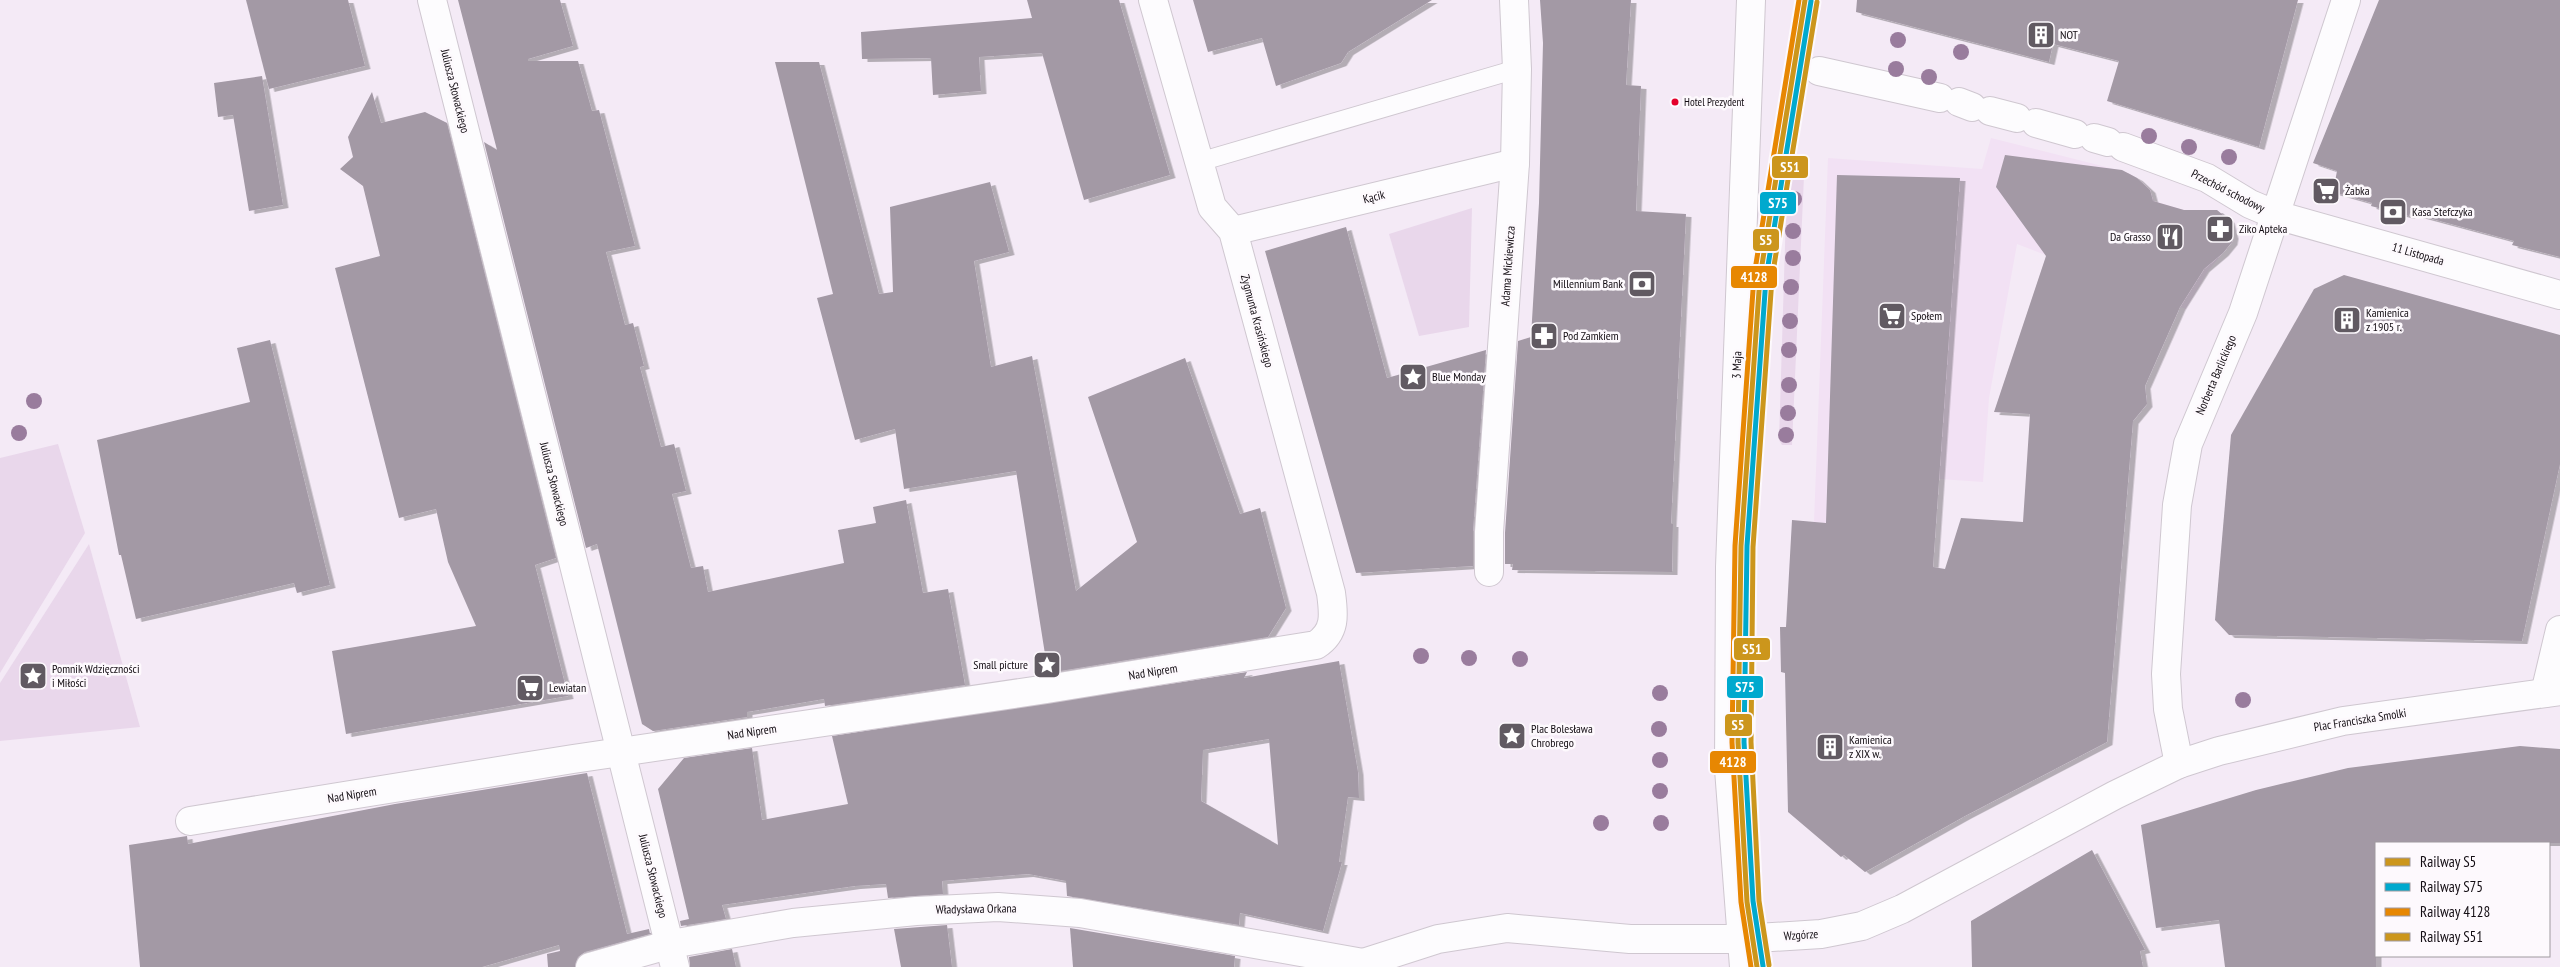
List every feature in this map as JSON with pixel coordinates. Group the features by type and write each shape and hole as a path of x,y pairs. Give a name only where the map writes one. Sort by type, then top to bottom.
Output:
{"street":[{"name":"Juliusza Słowackiego","path":"432,0 673,956"},
{"name":"Zygmunta Krasińskiego","path":"1153,0 1212,208 1233,231 1331,593 1344,618 1332,626 1326,639 1316,645"},
{"name":"Adama Mickiewicza","path":"1489,572 1489,532 1515,163 1517,69 1514,0"},
{"name":"3 Maja","path":"1744,967 1729,769 1730,567 1751,0"},
{"name":"Norberta Barlickiego","path":"2179,764 2168,709 2166,674 2177,505 2188,444 2244,313 2346,0"},
{"name":"Przechód schodowy","path":"1820,71 1965,104 2100,140 2207,178 2250,204 2276,215"},
{"name":"Kącik","path":"1233,231 1515,163"},
{"name":"11 Listopada","path":"2276,215 2560,294"},
{"path":"2553,692 2560,630"},
{"name":"Nad Niprem","path":"190,821 621,751 1047,689 1316,645"},
{"name":"Plac Franciszka Smolki","path":"2179,764 2268,738 2343,721 2553,692"},
{"name":"Wzgórze","path":"1361,965 1438,939 1507,928 1630,939 1741,939 1821,934 1862,926 1902,909 2115,795 2179,764"},
{"name":"Władysława Orkana","path":"590,967 673,956 793,923 916,911 998,907 1080,913 1322,955 1361,965"},
{"path":"1322,955 1346,938"}],"lane":[{"path":"1199,162 1517,69"}],"shaded area":[{"path":"1991,138 2126,172 2137,178 2150,190 2154,201 2184,210 2217,210 2229,220 2233,230 2232,242 2208,271 2186,309 2017,244 1989,398 1983,482 1868,474 1863,527 1814,522 1828,158 1982,169"},
{"path":"1802,171 1804,176 1792,445 1782,445 1779,440 1787,181 1791,173"},
{"path":"1472,208 1469,327 1419,336 1389,234"},
{"path":"58,444 85,533 0,673 0,458"},
{"path":"89,544 140,727 0,741 0,683"}],"building":[{"path":"246,0 348,0 365,66 269,89"},
{"path":"458,0 560,0 573,46 528,59 528,61 578,61 592,111 599,110 635,246 606,252 625,325 633,323 644,366 640,367 661,447 674,444 686,491 672,494 691,568 703,566 708,592 844,563 838,530 876,523 873,507 906,500 923,593 948,589 965,685 825,706 824,699 747,712 747,717 653,731 642,724 597,544 586,548 484,142 497,150"},
{"path":"1027,0 1119,0 1170,175 1084,200 1042,53 979,57 981,91 933,95 931,58 862,59 861,32 1032,18"},
{"path":"1193,0 1432,0 1348,52 1341,63 1276,86 1262,38 1208,52"},
{"path":"1540,0 1631,0 1626,85 1641,86 1636,211 1686,214 1671,524 1673,524 1672,572 1512,570 1513,564 1505,564 1505,533 1518,341 1531,337 1539,203 1543,43"},
{"path":"1857,0 2298,0 2259,147 2107,101 2119,61 2053,44 2049,62 1856,12"},
{"path":"2379,0 2560,0 2560,257 2512,245 2514,241 2410,213 2409,216 2371,206 2372,203 2333,192 2337,171 2313,163"},
{"path":"775,62 819,62 879,294 893,292 890,207 990,182 1009,252 974,261 991,367 1032,356 1076,591 1137,542 1088,397 1185,358 1240,514 1260,508 1286,608 1268,637 1048,673 1016,471 904,489 895,429 855,440 817,298 833,294"},
{"path":"262,76 283,205 249,211 233,115 218,117 214,83"},
{"path":"372,92 381,123 425,112 447,123 556,558 535,565 568,696 346,734 332,651 476,626 448,562 436,509 399,518 335,268 380,256 363,186 340,169 353,157 348,137"},
{"path":"2005,155 2122,170 2137,178 2150,190 2153,201 2184,210 2217,210 2229,220 2233,236 2232,242 2223,253 2204,269 2180,307 2145,386 2147,404 2133,421 2107,742 1965,816 1865,872 1844,855 1841,857 1788,812 1785,673 1781,672 1780,627 1786,627 1792,520 1826,523 1837,175 1960,178 1933,567 1945,569 1961,518 2023,522 2030,414 1994,412 2046,256 1996,187"},
{"path":"1346,227 1387,378 1486,350 1473,531 1473,566 1356,573 1265,251"},
{"path":"2344,275 2560,335 2560,464 2522,641 2229,635 2215,620 2231,435 2314,289"},
{"path":"270,340 330,585 297,593 294,583 136,619 121,555 119,555 97,440 250,402 237,348"},
{"path":"1339,661 1358,772 1359,798 1348,797 1339,862 1342,862 1323,931 1240,913 1239,925 1067,896 1066,881 1028,874 942,881 943,894 888,898 886,884 855,886 722,905 726,919 681,926 680,921 689,919 658,789 684,758 752,748 762,820 848,804 832,736 1247,672 1244,678","holes":["1269,739 1278,845 1201,801 1203,750"]},
{"path":"2520,746 2560,749 2560,843 2375,842 2376,967 2225,967 2219,920 2156,928 2141,825 2256,790 2348,768"},
{"path":"587,773 627,934 649,929 650,934 585,952 578,957 575,967 548,967 547,954 560,951 559,945 482,967 140,967 129,845 187,836 188,844 395,804"},
{"path":"2092,850 2145,950 2140,951 2143,967 1972,967 1971,921"},
{"path":"947,925 952,967 901,967 894,929"},
{"path":"1070,928 1235,956 1234,967 1073,967"},
{"path":"732,949 736,967 690,967 689,957"}],"rail line":[{"name":"4128","path":"1751,967 1741,902 1732,742 1735,546 1754,276 1799,0"},
{"name":"S5","path":"1757,967 1747,902 1738,742 1741,546 1760,277 1805,0"},
{"name":"S75","path":"1763,966 1753,901 1744,742 1747,546 1766,278 1811,1"},
{"name":"S51","path":"1769,965 1759,901 1751,742 1753,547 1772,278 1817,2"}],"place":[{"name":"NOT","path":"2041,35"},
{"name":"Hotel Prezydent","path":"1675,102"},
{"name":"Żabka","path":"2326,191"},
{"name":"Kasa Stefczyka","path":"2393,212"},
{"name":"Ziko Apteka","path":"2220,229"},
{"name":"Da Grasso","path":"2170,237"},
{"name":"Millennium Bank","path":"1642,284"},
{"name":"Społem","path":"1892,316"},
{"name":"Kamienica z 1905 r.","path":"2347,320"},
{"name":"Pod Zamkiem","path":"1544,336"},
{"name":"Blue Monday","path":"1413,377"},
{"name":"Small picture","path":"1047,665"},
{"name":"Pomnik Wdzięczności i Miłości","path":"33,676"},
{"name":"Lewiatan","path":"530,688"},
{"name":"Plac Bolesława Chrobrego","path":"1512,736"},
{"name":"Kamienica z XIX w.","path":"1830,747"}]}
